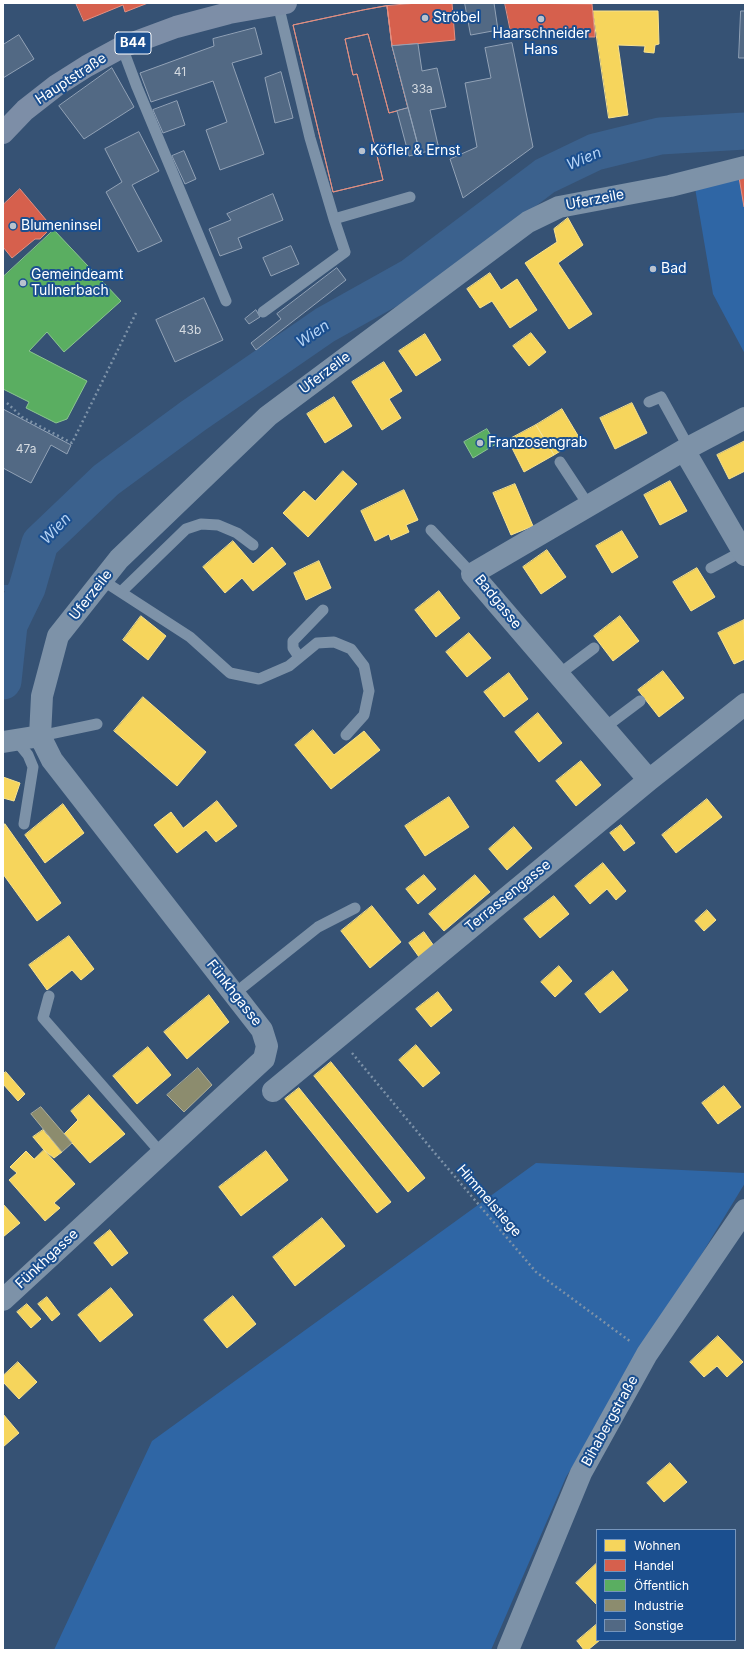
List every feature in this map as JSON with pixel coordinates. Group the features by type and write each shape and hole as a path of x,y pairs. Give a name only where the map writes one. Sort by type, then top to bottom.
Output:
{"main road":[{"name":"Hauptstraße","path":"3,133 25,110 57,85 87,66 122,47 176,27 229,13 282,4"}],"street":[{"name":"Uferzeile","path":"40,736 42,696 58,636 119,559 268,416 528,222 558,207 670,186 745,167"},
{"name":"Badgasse","path":"649,780 472,574 686,449 745,418"},
{"path":"686,449 744,553"},
{"name":"Terrassengasse","path":"273,1091 649,780 745,704"},
{"path":"9,740 40,736"},
{"name":"Fünkhgasse","path":"3,1300 264,1059 268,1046 262,1030 52,760 40,736"},
{"name":"Bihabergstraße","path":"508,1650 581,1473 647,1354 745,1210"}],"lane":[{"path":"263,312 345,252 310,138 282,4"},
{"path":"122,47 143,102 226,301"},
{"path":"334,219 410,197"},
{"path":"649,402 661,397 686,449"},
{"path":"560,462 589,506"},
{"path":"121,592 186,529 201,524 218,525 237,533 252,545"},
{"path":"431,530 472,574"},
{"path":"712,568 744,553"},
{"path":"102,580 190,637 230,673 259,678 289,666 318,644 334,642 350,649 364,666 369,691 364,715 346,735"},
{"path":"299,657 293,648 293,641 323,610"},
{"path":"558,674 594,648"},
{"path":"604,728 640,701"},
{"path":"40,736 97,724"},
{"path":"9,740 28,755 33,767 24,824"},
{"path":"234,994 318,927 355,908"},
{"path":"49,996 43,1018 162,1154"}],"path":[{"path":"7,402 22,417 72,443 136,313"},
{"name":"Himmelstiege","path":"338,1036 536,1272 647,1354"}],"shaded area":[{"path":"745,173 745,354 713,294 695,188"},
{"path":"536,1163 745,1173 745,1183 566,1477 491,1650 54,1650 152,1441"}],"building: Wohnen":[{"path":"593,11 658,11 659,44 655,45 654,53 644,52 645,46 618,45 628,115 609,118"},
{"path":"568,218 583,245 558,263 592,314 569,329 525,263 557,242 554,229"},
{"path":"490,273 501,290 517,279 537,310 510,328 492,301 480,308 467,289"},
{"path":"531,333 546,352 529,366 513,346"},
{"path":"425,334 441,360 416,376 399,351"},
{"path":"384,362 402,391 389,399 401,418 382,430 352,382"},
{"path":"334,397 352,426 325,443 307,414"},
{"path":"632,403 647,433 615,449 600,418"},
{"path":"562,409 580,439 554,455 536,425"},
{"path":"536,425 554,455 524,472 508,440"},
{"path":"745,441 745,471 729,479 717,455"},
{"path":"343,471 357,484 308,537 283,513 304,491 315,501"},
{"path":"670,481 687,511 660,525 644,495"},
{"path":"515,484 533,526 511,535 493,493"},
{"path":"404,490 418,520 406,525 409,532 391,540 389,534 375,541 361,511"},
{"path":"622,531 638,557 612,573 596,546"},
{"path":"233,541 253,564 272,547 286,564 253,591 242,578 225,593 203,567"},
{"path":"547,550 566,577 541,594 523,567"},
{"path":"319,561 331,588 306,600 294,573"},
{"path":"697,568 715,597 691,611 673,582"},
{"path":"439,591 460,618 436,637 415,610"},
{"path":"141,616 166,636 148,660 123,640"},
{"path":"620,616 639,641 613,661 594,636"},
{"path":"744,620 745,659 734,664 718,633"},
{"path":"469,633 491,658 467,677 446,652"},
{"path":"663,671 684,698 659,717 638,690"},
{"path":"509,673 528,699 504,717 484,692"},
{"path":"143,697 206,752 177,786 114,731"},
{"path":"538,713 562,743 539,762 515,732"},
{"path":"313,730 334,755 364,731 380,750 331,789 295,745"},
{"path":"581,761 601,785 576,806 556,781"},
{"path":"3,777 20,783 14,801 3,798"},
{"path":"449,797 469,827 425,856 405,826"},
{"path":"707,799 722,817 676,853 662,835"},
{"path":"217,801 237,826 216,842 206,830 177,853 154,825 171,812 183,828"},
{"path":"63,804 84,833 45,863 25,835"},
{"path":"5,824 61,903 37,921 3,874 3,833"},
{"path":"621,825 635,843 624,851 610,833"},
{"path":"514,827 532,848 507,870 489,849"},
{"path":"603,863 626,891 616,900 607,889 590,904 575,886"},
{"path":"424,875 436,889 418,904 406,889"},
{"path":"475,875 490,892 444,931 429,914"},
{"path":"554,896 569,914 540,938 524,919"},
{"path":"372,906 401,942 370,968 341,931"},
{"path":"707,910 716,920 704,931 695,921"},
{"path":"424,932 434,946 419,957 409,943"},
{"path":"69,936 94,969 81,980 72,970 47,990 29,965"},
{"path":"559,966 572,981 555,997 541,982"},
{"path":"613,971 628,990 600,1013 585,994"},
{"path":"438,992 452,1010 431,1027 416,1009"},
{"path":"209,995 229,1022 187,1059 164,1032"},
{"path":"416,1045 440,1073 423,1087 399,1060"},
{"path":"148,1047 171,1075 137,1104 113,1076"},
{"path":"331,1062 425,1178 408,1192 314,1076"},
{"path":"6,1072 25,1094 18,1101 3,1084 3,1074"},
{"path":"724,1086 741,1107 718,1124 702,1103"},
{"path":"299,1088 391,1202 377,1213 285,1099"},
{"path":"89,1095 125,1134 90,1163 64,1134 78,1120 71,1111"},
{"path":"43,1130 62,1152 54,1158 44,1150 33,1137"},
{"path":"44,1150 75,1184 54,1203 60,1208 45,1221 9,1180 17,1173 10,1167 26,1151 34,1159"},
{"path":"266,1151 288,1180 241,1216 219,1187"},
{"path":"3,1204 20,1223 3,1237"},
{"path":"322,1218 345,1246 295,1286 273,1257"},
{"path":"110,1230 128,1253 112,1266 94,1243"},
{"path":"111,1288 133,1315 100,1342 78,1315"},
{"path":"233,1296 256,1324 227,1348 204,1320"},
{"path":"47,1297 60,1314 52,1321 38,1304"},
{"path":"27,1304 41,1319 31,1328 17,1312"},
{"path":"718,1336 743,1362 727,1377 717,1366 704,1377 690,1362"},
{"path":"18,1362 37,1382 19,1399 3,1382 3,1376"},
{"path":"3,1414 19,1433 3,1447"},
{"path":"670,1463 687,1482 664,1502 647,1483"},
{"path":"596,1564 596,1604 576,1583"},
{"path":"596,1625 596,1641 599,1641 588,1650 584,1650 577,1641"}],"building: Handel":[{"path":"76,3 148,3 125,12 123,5 84,21"},
{"path":"418,3 452,3 455,40 392,46 387,6"},
{"path":"505,3 592,4 595,37 512,37"},
{"path":"387,6 392,46 408,108 389,113 368,34 345,39 353,75 357,74 383,180 333,192 293,25"},
{"path":"387,6 392,46 408,108 389,113 368,34 345,39 353,75 357,74 383,180 333,192 293,25"},
{"path":"745,176 745,207 744,207 739,177"},
{"path":"20,189 52,227 40,239 35,239 12,258 3,247 3,205"}],"building: Öffentlich":[{"path":"54,230 121,301 64,352 47,332 29,351 87,381 67,419 56,423 26,408 29,402 3,389 3,277"},
{"name":"Franzosengrab","path":"487,429 496,444 473,458 464,442"}],"building: Industrie":[{"path":"198,1068 212,1085 184,1112 167,1095"},
{"path":"41,1107 72,1143 62,1152 31,1114"}],"building: Sonstige":[{"path":"465,3 494,3 498,30 471,35"},
{"path":"741,11 745,11 745,58 739,58"},
{"path":"255,28 262,54 232,63 264,154 220,170 206,130 227,122 213,81 151,102 140,73 214,46 213,39"},
{"path":"19,35 34,59 3,78 3,45"},
{"path":"512,43 533,147 463,198 450,159 477,147 465,83 491,78 485,48"},
{"path":"418,44 422,71 437,68 446,107 430,110 439,149 420,153 392,46"},
{"path":"112,68 134,107 84,139 59,106"},
{"path":"281,72 293,118 275,123 265,78"},
{"path":"177,101 185,125 163,133 153,110"},
{"path":"408,108 420,153 409,156 397,111"},
{"path":"139,132 159,171 132,185 162,241 138,252 106,192 122,182 105,149"},
{"path":"184,151 196,179 185,184 172,156"},
{"path":"273,194 283,220 238,238 242,248 220,256 209,229 231,220 227,214"},
{"path":"291,246 299,264 271,276 263,258"},
{"path":"337,268 346,280 256,350 251,343 281,319 277,314"},
{"path":"204,298 223,340 175,362 156,320"},
{"path":"256,310 260,317 249,324 245,319"},
{"path":"3,409 71,445 67,454 51,445 31,483 3,468"}],"waterway":[{"name":"Wien","path":"3,681 9,625 27,588 40,543 106,480 193,416 325,325 411,277 545,176 595,152 660,136 745,131"},
{"path":"3,588 27,588"}],"place":[{"name":"Ströbel","path":"425,18"},
{"name":"Haarschneider Hans","path":"541,19"},
{"name":"Köfler & Ernst","path":"362,151"},
{"name":"Blumeninsel","path":"13,226"},
{"name":"Bad","path":"653,269"},
{"name":"Gemeindeamt Tullnerbach","path":"23,283"},
{"name":"Franzosengrab","path":"480,443"}]}
